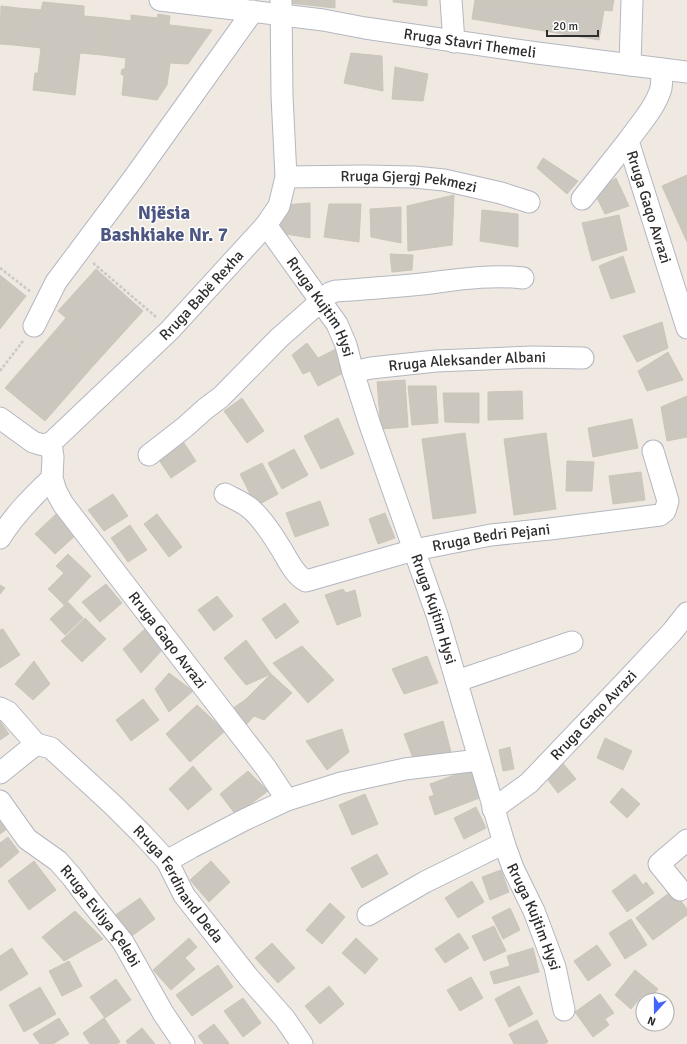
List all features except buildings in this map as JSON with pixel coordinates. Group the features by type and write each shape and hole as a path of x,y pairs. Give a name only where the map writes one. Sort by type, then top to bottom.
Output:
{"street":[{"name":"Rruga Stavri Themeli","path":"160,0 253,11 281,8 323,20 365,28 454,42 630,66 687,72"},
{"path":"451,0 454,42"},
{"path":"630,66 632,0"},
{"name":"Rruga Babë Rexha","path":"51,443 170,330 266,225 279,206 286,177 282,96 281,8"},
{"path":"34,326 56,282 137,173 253,11"},
{"name":"Rruga Gaqo Avrazi","path":"662,69 661,87 657,99 628,141 687,328"},
{"path":"582,199 628,141"},
{"name":"Rruga Gjergj Pekmezi","path":"286,177 400,177 444,180 501,193 529,202"},
{"name":"Rruga Kujtim Hysi","path":"266,225 337,324 346,345 370,425 437,615 504,843 513,868 534,911 555,967 564,1010"},
{"path":"149,455 221,397 279,338 330,293 336,291 490,277 506,276 523,278"},
{"name":"Rruga Aleksander Albani","path":"353,372 371,368 436,360 533,357 582,358"},
{"path":"0,418 33,442 43,445 51,443 53,457 52,478 22,508 0,538"},
{"name":"Rruga Bedri Pejani","path":"225,494 251,509 279,546 297,574 306,581 414,550 490,535 660,515 665,511 668,501 653,451"},
{"name":"Rruga Gaqo Avrazi","path":"52,478 56,491 63,504 266,768 288,800"},
{"name":"Rruga Gaqo Avrazi","path":"493,809 529,784 648,658 687,614"},
{"path":"457,681 572,642"},
{"path":"0,708 8,712 36,744 0,773"},
{"name":"Rruga Ferdinand Deda","path":"36,744 51,748 113,805 167,861 184,894 249,978 285,1020 302,1044"},
{"path":"167,861 244,820 288,800 341,783 405,769 479,760"},
{"name":"Rruga Evliya Çelebi","path":"0,801 27,839 58,861 72,876 123,942 163,1013 184,1044"},
{"path":"680,890 659,864 687,840"},
{"path":"368,915 425,882 504,843"}],"path":[{"path":"93,262 170,330"},
{"path":"0,268 28,290"},
{"path":"0,371 34,326"}],"district":[{"name":"Njësia Bashkiake Nr. 7","path":"164,223"}]}
